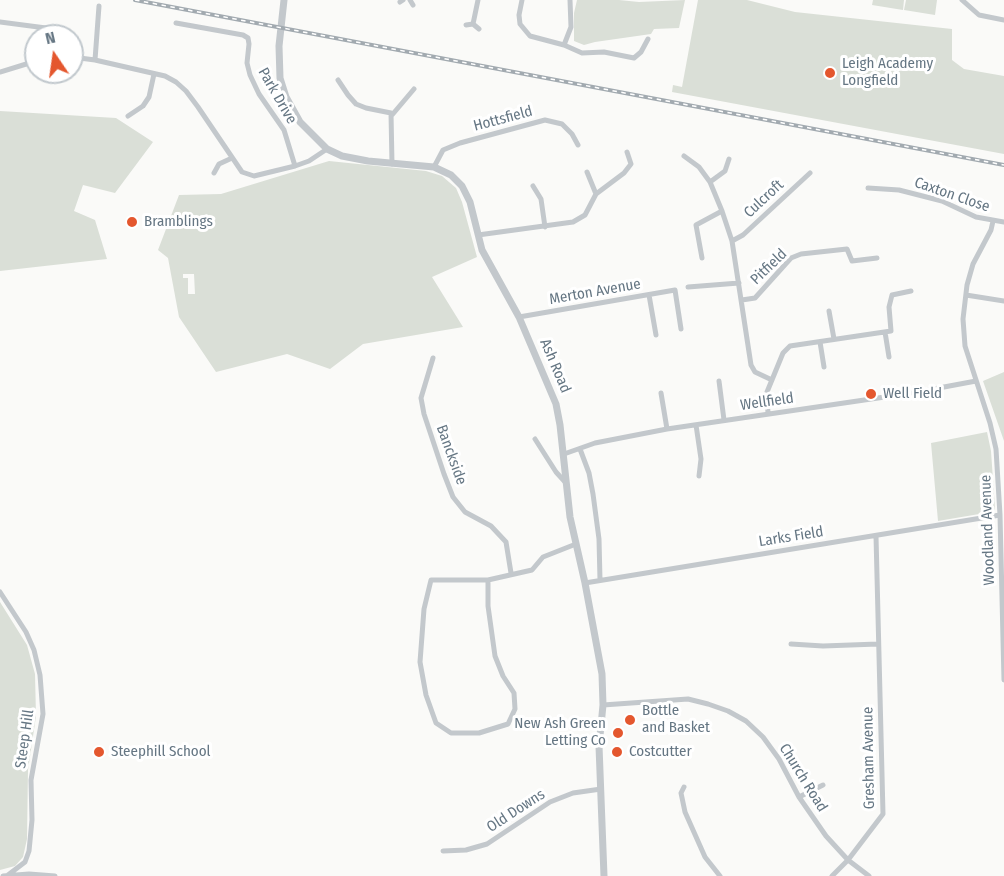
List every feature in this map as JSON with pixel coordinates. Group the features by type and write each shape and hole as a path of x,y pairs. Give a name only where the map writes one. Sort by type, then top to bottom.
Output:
{"street":[{"name":"Ash Road","path":"285,0 279,56 283,91 300,122 327,149 342,156 392,164 434,167 451,175 462,186 470,202 485,257 519,316 556,404 576,544 602,674 603,705 599,746 604,876"},
{"path":"478,0 469,25 480,29"},
{"path":"522,0 520,24 530,36 582,52 604,52 634,58 641,52 648,39"},
{"path":"564,45 571,27 570,0"},
{"path":"962,0 979,15 1004,20"},
{"path":"95,60 99,6"},
{"path":"0,22 24,25"},
{"name":"Park Drive","path":"176,23 247,38 249,44 247,63 250,78 284,130 295,166"},
{"path":"84,59 165,75 186,91 242,172 254,176 295,166 309,161 327,149"},
{"path":"0,72 24,65"},
{"path":"128,116 143,106 149,97 154,74"},
{"path":"338,80 356,104 387,111 392,115"},
{"path":"342,86 348,81"},
{"path":"392,164 392,115 414,89"},
{"name":"Hottsfield","path":"434,167 443,150 460,143 544,120 562,124 572,134 578,146"},
{"path":"478,235 573,222 585,214 596,194 624,173 631,164 627,152"},
{"path":"684,156 699,167 710,182 722,211 732,241 751,365 755,372 772,380"},
{"path":"214,173 219,164 232,158"},
{"path":"710,182 725,171 729,159"},
{"path":"587,171 596,194"},
{"name":"Culcroft","path":"732,241 743,235 810,173"},
{"path":"533,186 541,199 545,227"},
{"name":"Caxton Close","path":"868,188 899,190 942,201 976,217 1004,222"},
{"path":"702,258 696,225 722,211"},
{"name":"Caxton Close","path":"976,381 965,346 963,318 967,285 973,264 991,230 993,221"},
{"name":"Pitfield","path":"741,300 754,298 791,258 801,254 847,249 852,261 877,258"},
{"path":"688,287 739,283"},
{"name":"Merton Avenue","path":"519,316 675,290 681,329"},
{"path":"768,414 767,392 783,353 790,346 891,331 889,307 892,295 911,291"},
{"path":"649,295 656,335"},
{"path":"966,295 1004,301"},
{"path":"829,311 834,339"},
{"path":"885,332 889,357"},
{"path":"820,342 824,367"},
{"name":"Banckside","path":"433,358 421,398 444,474 453,497 465,512 491,526 506,542 511,573"},
{"path":"719,381 724,420"},
{"name":"Wellfield","path":"564,454 595,444 667,429 976,381"},
{"name":"Woodland Avenue","path":"976,381 996,449 1004,680"},
{"path":"661,393 667,429"},
{"path":"696,425 701,459 699,476"},
{"path":"535,439 556,472 566,483"},
{"path":"580,449 589,473 593,494 599,539 600,580"},
{"name":"Larks Field","path":"585,583 1000,515"},
{"name":"Gresham Avenue","path":"832,876 848,860 883,814 876,536"},
{"path":"488,580 488,606 495,656 514,693 515,709 508,724 479,733 451,733 436,723 426,695 420,662 424,609 431,580 488,580 532,570 543,557 576,544"},
{"name":"Steep Hill","path":"0,592 30,639 40,675 42,714 31,780 32,832 25,862"},
{"path":"791,644 823,646 878,644"},
{"name":"Church Road","path":"603,705 688,699 728,711 746,721 763,737 799,797 826,836 848,860 869,876"},
{"path":"799,797 823,785"},
{"path":"684,787 681,794 685,812 705,857 720,876"},
{"name":"Old Downs","path":"443,851 466,850 487,844 550,802 573,793 600,789"},
{"path":"8,875 25,862 29,874"},
{"path":"3,876 29,874 55,876"}],"shaded area":[{"path":"577,0 639,2 685,0 679,28 654,29 651,34 584,45 574,41 574,13"},
{"name":"Leigh Academy Longfield","path":"698,0 747,0 795,12 952,29 952,60 964,69 1004,76 1004,154 672,92 673,85 682,87"},
{"path":"873,0 904,0 903,10 872,5"},
{"path":"906,0 937,0 935,15 904,10"},
{"path":"0,111 116,118 153,142 115,193 83,185 74,211 95,220 107,259 0,271"},
{"path":"329,161 426,171 442,176 456,188 477,257 432,277 463,327 363,344 330,369 287,354 216,372 179,317 168,258 158,250 179,195 221,194","holes":["183,274 194,274 195,294 188,294 188,278 183,278"]},
{"path":"1004,372 1004,441 983,381"},
{"path":"987,432 991,451 995,509 991,512 938,521 931,443"},
{"path":"0,602 27,645 35,674 36,716 28,770 27,839 23,857 15,866 0,870"}],"railway":[{"path":"135,0 1004,165"}],"place":[{"name":"Leigh Academy Longfield","path":"830,73"},
{"name":"Bramblings","path":"132,222"},
{"name":"Well Field","path":"871,394"},
{"name":"Bottle and Basket","path":"630,720"},
{"name":"New Ash Green Letting Co","path":"618,733"},
{"name":"Steephill School","path":"99,752"},
{"name":"Costcutter","path":"617,752"}]}
